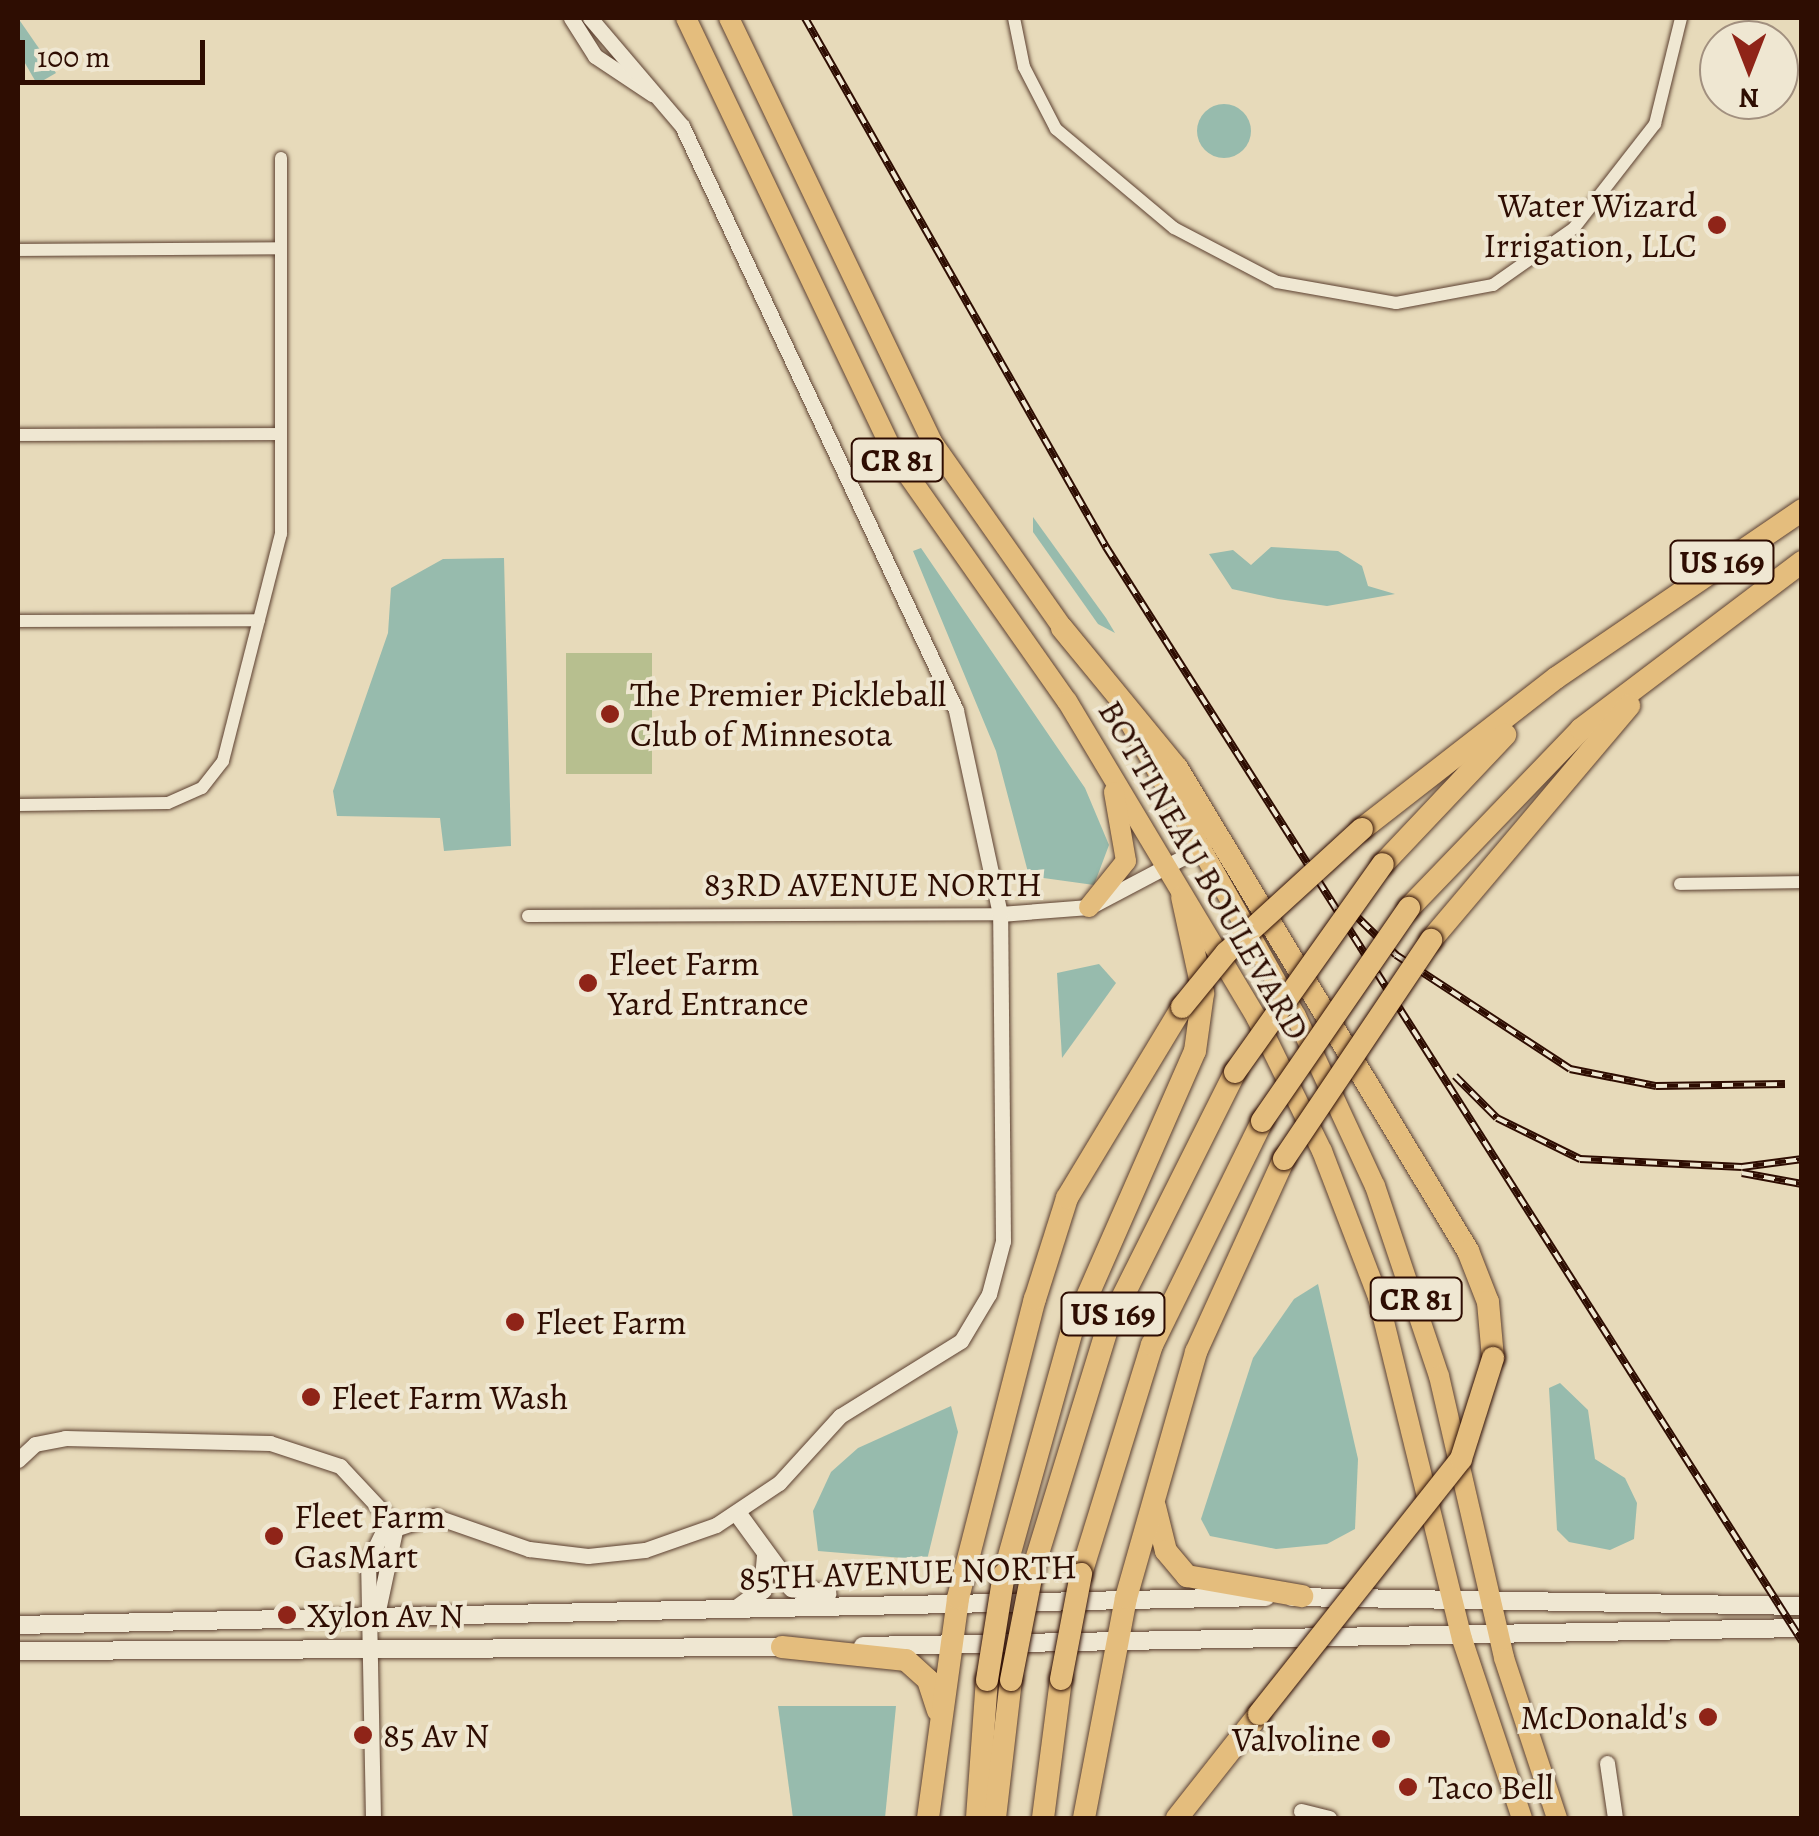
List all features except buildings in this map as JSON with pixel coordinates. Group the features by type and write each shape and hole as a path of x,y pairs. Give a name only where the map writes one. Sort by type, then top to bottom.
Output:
{"highway":[{"name":"BOTTINEAU BOULEVARD","path":"686,18 896,458 1109,771 1168,868 1256,1017 1344,1204 1405,1391 1462,1639 1522,1818"},
{"name":"BOTTINEAU BOULEVARD","path":"730,18 932,442 1062,628 1203,847 1343,1107 1375,1186 1438,1376 1499,1638 1556,1818"},
{"name":"US 169","path":"995,1818 1011,1680 1032,1573 1108,1326 1235,1072 1382,864 1453,784 1643,614 1802,510"},
{"name":"US 169","path":"1043,1818 1061,1679 1081,1574 1152,1345 1262,1121 1409,908 1534,774 1680,651 1802,562"},
{"path":"928,1818 958,1598 999,1413 1067,1198 1182,1007 1226,954 1362,829 1643,614"},
{"path":"1062,628 1178,768 1468,1251 1488,1302 1493,1358 1461,1460 1177,1818"},
{"path":"1084,1818 1126,1598 1154,1498 1219,1290 1284,1159 1431,940 1680,651"},
{"path":"1088,907 1126,861 1109,771"},
{"path":"978,1818 987,1680 1004,1574 1072,1331 1195,1051 1203,993 1182,897"},
{"path":"1154,1498 1160,1536 1187,1576 1302,1596"},
{"path":"782,1647 906,1660 928,1680 940,1717"}],"main road":[{"path":"738,1514 801,1593 894,1600"},
{"path":"734,1610 763,1590 764,1543"},
{"name":"85TH AVENUE NORTH","path":"18,1625 734,1610 958,1598 1490,1597 1802,1606"},
{"name":"85TH AVENUE NORTH","path":"18,1651 1116,1646 1802,1628"}],"street":[{"path":"1014,18 1024,68 1056,129 1174,228 1277,282 1396,303 1492,285 1574,228 1656,124 1681,18"},
{"path":"396,1526 434,1516 529,1549 588,1556 670,1544 738,1514 840,1416 942,1360 990,1294 1003,1240 1000,914 976,780 944,682 710,181 660,98 584,19"},
{"path":"18,805 168,803 202,788 223,760 281,534 281,158"},
{"path":"18,250 280,248"},
{"path":"18,436 281,434"},
{"path":"18,621 259,620"},
{"name":"83RD AVENUE NORTH","path":"528,916 1000,914 1088,907 1203,847"},
{"path":"1680,884 1802,882"},
{"path":"18,1458 65,1438 270,1443 340,1466 396,1526"},
{"path":"373,1818 376,1620 396,1526"},
{"path":"1607,1763 1615,1818"},
{"path":"1301,1812 1329,1818"}],"green space":[{"name":"The Premier Pickleball Club of Minnesota","path":"566,653 652,653 652,774 566,774"}],"shaded area":[{"path":"18,18 56,73 37,84 18,51"},
{"path":"1224,104 1243,112 1251,131 1243,150 1224,158 1205,150 1197,131 1205,112"},
{"path":"1033,517 1115,633 1098,624 1033,532"},
{"path":"1271,547 1338,551 1362,566 1368,586 1395,594 1327,606 1278,599 1232,589 1209,554 1233,550 1251,565"},
{"path":"921,548 1085,788 1109,845 1094,885 1029,876 996,751 913,551"},
{"path":"504,558 511,846 444,851 440,818 337,816 333,791 388,633 391,588 443,559"},
{"path":"1099,964 1116,983 1062,1058 1057,973"},
{"path":"1318,1284 1358,1459 1355,1529 1327,1544 1276,1549 1210,1536 1201,1519 1253,1358 1294,1299"},
{"path":"1560,1383 1588,1410 1595,1459 1625,1478 1637,1503 1634,1539 1610,1550 1569,1542 1557,1530 1549,1388"},
{"path":"951,1406 958,1432 927,1560 818,1551 813,1511 831,1472 858,1448"},
{"path":"778,1706 896,1706 885,1818 793,1818"}],"railway":[{"path":"805,18 1106,547 1802,1641"},
{"path":"1346,906 1396,955 1570,1069 1656,1086 1785,1084"},
{"path":"1455,1076 1497,1118 1580,1159 1742,1167 1802,1159"},
{"path":"1742,1173 1802,1184"}],"place":[{"name":"Water Wizard Irrigation, LLC","path":"1717,225"},
{"name":"The Premier Pickleball Club of Minnesota","path":"610,714"},
{"name":"Fleet Farm Yard Entrance","path":"588,983"},
{"name":"Fleet Farm","path":"515,1322"},
{"name":"Fleet Farm Wash","path":"311,1397"},
{"name":"Fleet Farm GasMart","path":"274,1536"},
{"name":"Xylon Av N","path":"287,1615"},
{"name":"McDonald's","path":"1708,1717"},
{"name":"85 Av N","path":"363,1735"},
{"name":"Valvoline","path":"1381,1739"},
{"name":"Taco Bell","path":"1408,1787"}]}
